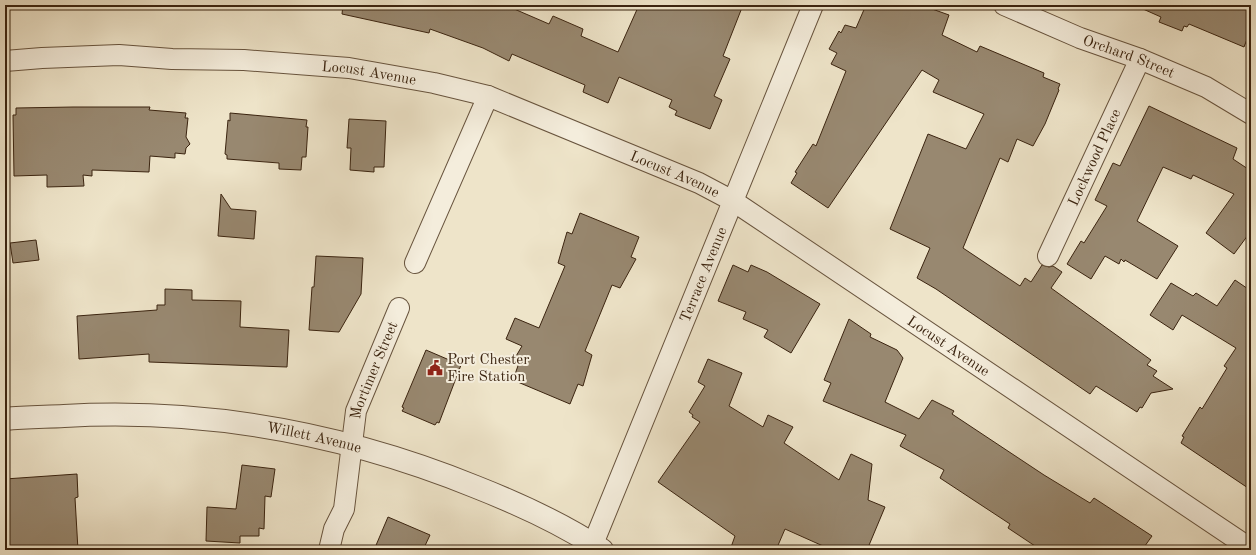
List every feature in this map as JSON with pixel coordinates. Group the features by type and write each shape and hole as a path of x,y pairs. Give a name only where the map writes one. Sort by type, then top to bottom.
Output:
{"street":[{"name":"Terrace Avenue","path":"597,547 733,201 813,5"},
{"name":"Orchard Street","path":"1004,5 1080,38 1140,59 1206,87 1251,114"},
{"name":"Locust Avenue","path":"5,61 119,55 172,59 244,60 349,68 434,83 488,96 527,114 700,183 733,201 1251,549"},
{"name":"Lockwood Place","path":"1048,256 1140,59"},
{"path":"414,263 488,96"},
{"name":"Mortimer Street","path":"329,550 334,529 344,509 356,411 399,308"},
{"name":"Willett Avenue","path":"5,419 100,414 178,416 255,424 314,436 390,456 442,474 510,501 597,547"}],"building":[{"path":"343,5 505,5 549,24 553,16 583,29 581,36 618,52 639,5 743,5 723,56 730,59 714,96 722,100 710,129 675,115 677,111 669,107 672,100 619,77 608,103 583,92 585,85 512,54 509,61 483,48 430,29 429,33 342,14"},
{"path":"866,5 921,5 949,15 942,35 977,52 980,46 1044,73 1043,77 1060,84 1045,124 1033,146 1017,139 1008,162 1000,158 963,248 1020,286 1025,278 1031,282 1042,265 1049,267 1053,266 1062,272 1051,288 1151,360 1147,365 1157,371 1153,376 1173,389 1151,393 1142,408 1140,407 1137,412 1096,386 1090,394 936,289 917,278 930,248 890,229 928,134 966,149 984,114 933,92 939,80 922,70 828,208 791,183 797,173 795,172 813,144 816,146 846,71 831,64 837,53 829,49 839,31 841,33 845,25 856,28"},
{"path":"1134,5 1251,5 1251,29 1244,47 1189,24 1187,27 1184,26 1182,31 1159,22 1161,17"},
{"path":"1149,106 1237,148 1233,159 1251,171 1251,231 1234,254 1206,233 1234,194 1193,175 1191,179 1163,167 1137,221 1178,246 1157,279 1125,260 1124,262 1121,259 1119,264 1105,256 1091,279 1067,264 1081,241 1084,243 1107,206 1095,200 1113,163 1120,166"},
{"path":"150,107 149,110 186,113 185,118 188,118 186,137 190,144 186,148 185,154 175,153 175,158 150,156 149,172 92,170 92,176 83,175 84,186 47,187 47,175 14,176 13,115 16,115 16,108"},
{"path":"230,113 307,120 306,157 302,157 301,170 279,169 279,163 227,159 227,155 225,154"},
{"path":"349,119 386,121 384,167 374,167 374,172 350,170 351,148 347,148"},
{"path":"221,194 231,209 256,211 254,239 218,236"},
{"path":"580,213 639,237 631,257 636,259 620,288 612,285 585,351 592,355 583,386 578,384 570,404 513,380 520,360 515,358 522,346 506,339 515,318 539,328 565,266 558,263 567,232 572,234"},
{"path":"36,240 39,260 13,263 10,243"},
{"path":"316,256 363,258 361,294 339,332 309,330"},
{"path":"733,265 748,272 751,265 767,272 820,304 791,353 764,337 768,330 743,319 746,312 718,301"},
{"path":"1235,280 1251,291 1251,490 1181,443 1184,437 1182,436 1200,407 1202,409 1227,368 1224,366 1236,348 1182,315 1173,330 1150,315 1171,283 1193,296 1196,293 1217,306"},
{"path":"165,289 192,290 192,300 241,301 240,327 289,330 287,367 149,362 149,354 79,359 77,316 157,310 157,305 165,305"},
{"path":"849,319 871,334 870,337 897,350 903,358 885,402 919,419 932,400 954,411 952,414 1044,475 1090,503 1094,498 1152,536 1142,550 1041,550 1008,528 1010,524 940,478 944,470 900,446 906,435 823,401 831,383 824,380"},
{"path":"426,350 461,365 439,423 437,422 435,425 402,411 404,408 402,407"},
{"path":"708,359 742,373 729,406 763,427 768,415 793,427 784,443 839,480 851,454 872,464 868,500 885,507 867,550 832,550 785,529 776,550 730,550 735,536 658,482 700,422 692,417 693,415 689,412 705,386 698,382"},
{"path":"242,465 275,469 271,497 265,496 264,529 259,528 259,536 240,536 240,543 206,541 207,507 236,509"},
{"path":"77,474 78,497 75,498 78,550 5,550 5,479"},
{"path":"388,517 430,535 423,550 374,550"}],"place":[{"name":"Port Chester Fire Station","path":"435,368"}]}
